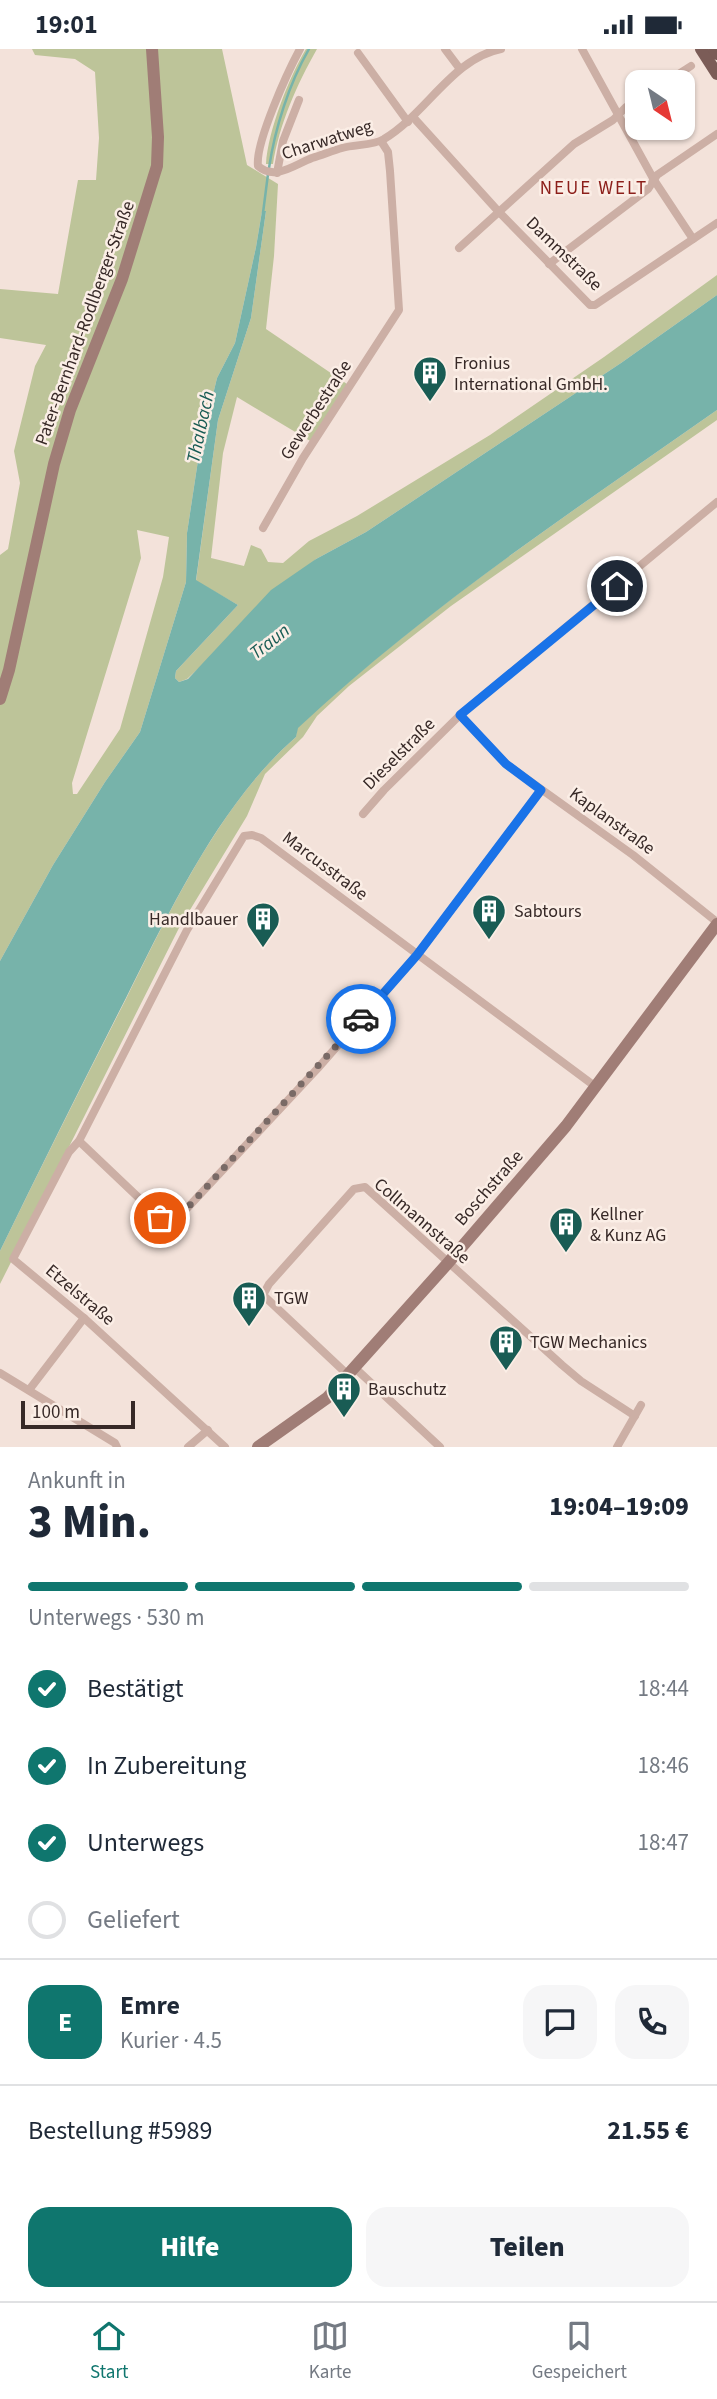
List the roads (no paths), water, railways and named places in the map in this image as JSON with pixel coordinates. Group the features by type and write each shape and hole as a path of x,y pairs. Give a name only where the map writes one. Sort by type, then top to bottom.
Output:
{"main road":[{"name":"Pater-Bernhard-Rodlberger-Straße","path":"0,699 9,670 54,464 70,410 122,279 157,166 158,137 152,49"},
{"path":"701,49 717,74"},
{"path":"714,49 717,54"},
{"name":"Boschstraße","path":"258,1447 327,1398 561,1132 717,923"}],"street":[{"path":"268,171 258,154 300,49"},
{"path":"445,49 460,69"},
{"name":"Charwatweg","path":"268,171 343,148 381,141 410,120 460,69 486,52 501,49"},
{"path":"582,49 654,180 692,239"},
{"name":"Dammstraße","path":"358,53 410,120 590,305 595,305 717,223"},
{"path":"684,70 691,65"},
{"path":"268,171 299,100"},
{"path":"459,248 574,144 613,120 625,109"},
{"path":"549,264 648,189 657,175 717,134"},
{"name":"Gewerbestraße","path":"263,528 303,458 400,310 388,152 381,141"},
{"name":"Dieselstraße","path":"363,814 460,715 717,502"},
{"path":"0,682 9,670"},
{"name":"Kaplanstraße","path":"460,715 506,764 633,855 717,923"},
{"path":"79,1141 160,1218 170,1222 178,1218 318,1068 417,955 541,790"},
{"name":"Marcusstraße","path":"79,1141 187,930 244,836 252,835 317,874 417,955 596,1087"},
{"name":"Etzelstraße","path":"79,1141 69,1152 13,1259 84,1318 225,1447"},
{"name":"Collmannstraße","path":"351,1371 263,1295 273,1279 354,1189 365,1187 581,1381 635,1416"},
{"path":"29,1390 84,1318"},
{"path":"351,1371 440,1447"},
{"path":"0,1373 115,1443 117,1447"},
{"path":"617,1447 641,1405"},
{"path":"188,1447 208,1430"}],"water":[{"name":"Traun","path":"262,211 266,211 251,318 218,420 196,580 238,605 176,671 175,678 179,682 188,679 271,590 316,559 366,532 621,363 717,295 717,410 449,601 347,684 298,728 296,737 269,763 221,825 179,894 0,1251 0,961 53,865 140,732 186,582 187,533 204,421 217,378 235,343"}],"waterway":[{"name":"Thalbach","path":"269,168 284,107 309,49"},
{"name":"Thalbach","path":"263,213 268,174"}],"place":[{"name":"Fronius International GmbH.","path":"430,403"},
{"name":"Sabtours","path":"489,941"},
{"name":"Handlbauer","path":"263,949"},
{"name":"Kellner & Kunz AG","path":"566,1254"},
{"name":"TGW","path":"249,1328"},
{"name":"TGW Mechanics","path":"506,1372"},
{"name":"Bauschutz","path":"344,1419"}],"district":[{"name":"NEUE WELT","path":"594,188"}]}
